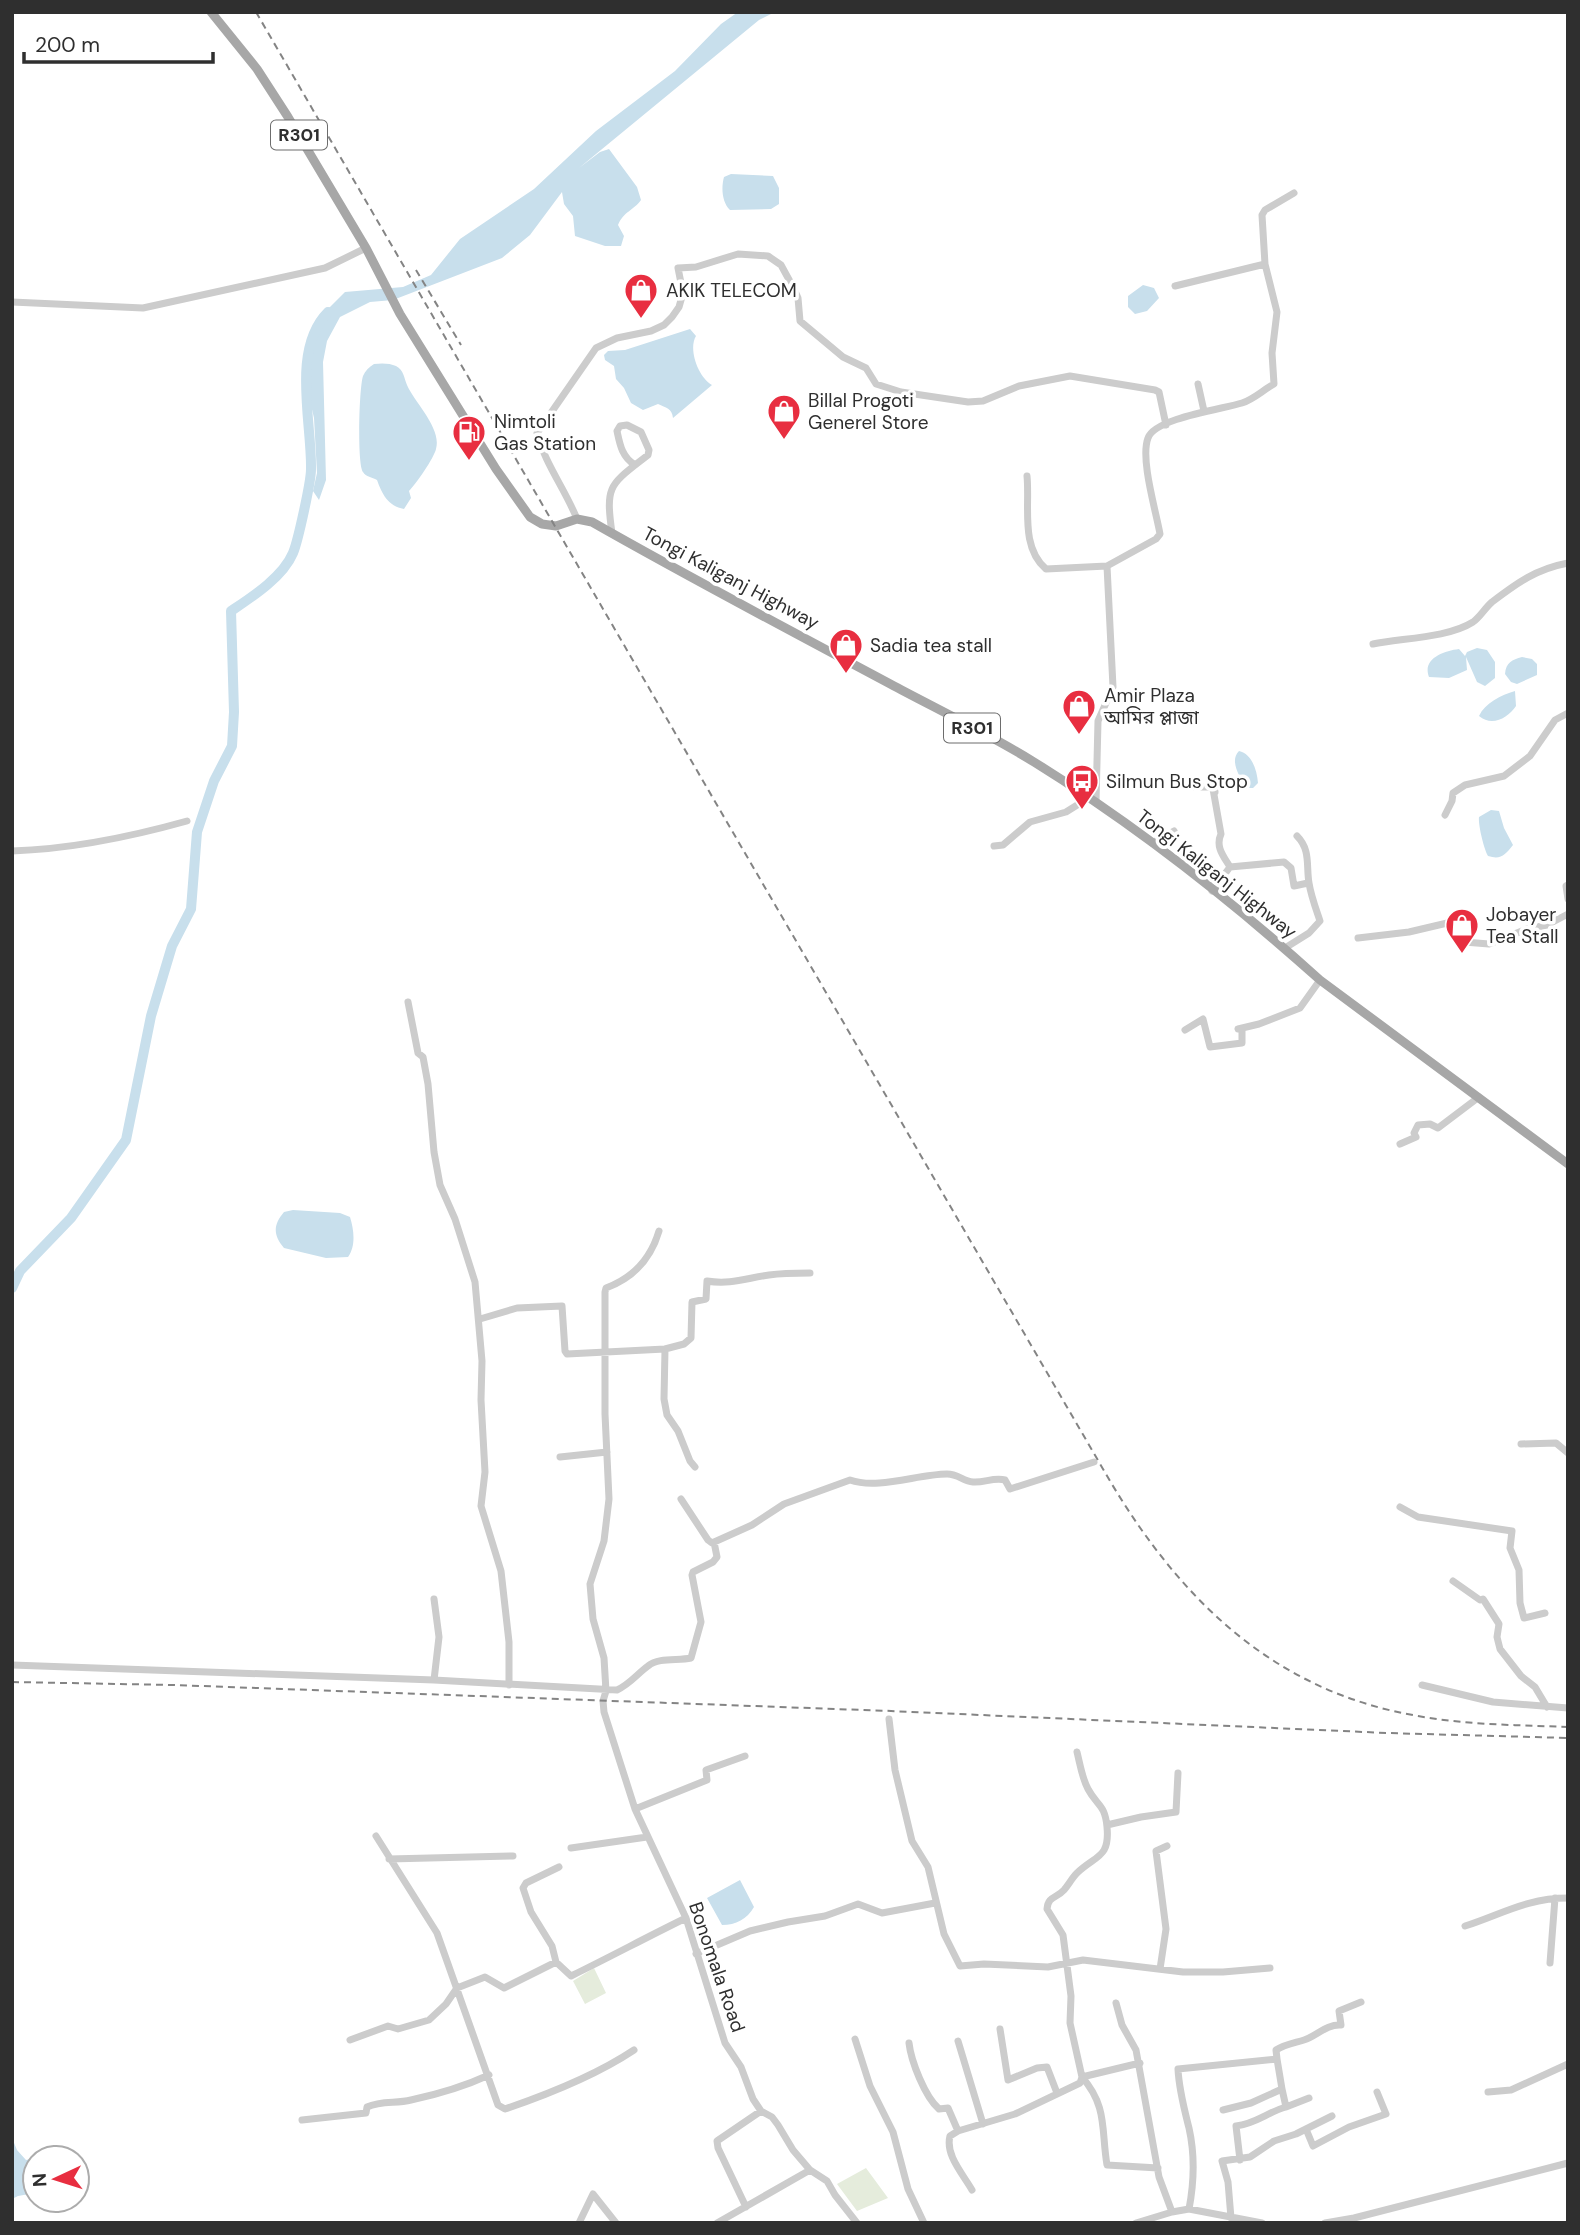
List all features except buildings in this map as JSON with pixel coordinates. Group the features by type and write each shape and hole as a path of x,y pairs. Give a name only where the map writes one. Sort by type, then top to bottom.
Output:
{"main road":[{"name":"Tongi Kaliganj Highway","path":"211,12 257,69 366,248 400,314 496,469 530,517 542,524 556,526 577,519 592,522 688,577 1031,760 1152,843 1285,948 1320,980 1568,1164"}],"street":[{"path":"1027,476 1026,517 1039,562 1046,569 1107,566 1156,539 1160,534 1146,449 1151,433 1204,411 1242,403 1274,384 1272,353 1277,312 1265,264 1262,212 1294,193"},
{"path":"12,302 143,308 325,268 366,248"},
{"path":"577,519 553,475 537,433 596,348 617,338 651,331 664,325 672,317 679,307 683,293 678,268 696,267 738,254 768,256 781,265 798,298 800,321 843,357 866,368 876,384 968,402 983,401 1019,386 1070,376 1155,390 1158,392 1167,425"},
{"path":"1175,286 1265,264"},
{"path":"1198,384 1204,411"},
{"path":"612,533 608,494 613,485 648,455 641,432 627,425 620,426 617,431 621,449 635,465"},
{"path":"1373,644 1443,632 1474,621 1492,603 1530,574 1545,567 1568,563"},
{"path":"994,846 1003,845 1030,822 1066,812 1093,800 1098,721 1113,687 1107,566"},
{"path":"1445,815 1453,793 1465,785 1504,776 1530,755 1556,720 1568,713"},
{"path":"1214,775 1221,834 1218,839 1219,848 1230,867"},
{"path":"1189,787 1210,787 1215,793"},
{"path":"12,851 48,850 89,844 187,821"},
{"path":"1152,843 1174,831"},
{"path":"1285,948 1309,933 1320,921 1308,883 1308,862 1304,844 1297,836"},
{"path":"1212,891 1230,867 1284,862 1291,869 1294,886 1308,883"},
{"path":"1568,885 1568,899"},
{"path":"1358,938 1409,932 1460,920 1464,942 1489,944 1527,929 1547,925 1568,914"},
{"path":"1185,1030 1203,1019 1210,1047 1242,1043 1240,1029 1300,1008 1320,980"},
{"path":"408,1002 418,1053 423,1057 428,1084 440,1185 455,1219 475,1282 480,1319 485,1472 481,1506 501,1571 509,1642 509,1685"},
{"path":"1400,1144 1416,1137 1414,1133 1418,1125 1430,1124 1438,1128 1479,1097"},
{"name":"Bonomala Road","path":"659,1231 650,1253 635,1271 620,1283 606,1288 609,1499 604,1541 590,1584 593,1619 604,1658 606,1691 603,1702 606,1723 635,1809 686,1918 725,2043 741,2067 753,2099 761,2111 778,2125 793,2150 810,2170 827,2181 857,2223"},
{"path":"480,1319 517,1308 562,1306 565,1353 665,1349 684,1344 691,1338 692,1302 706,1299 707,1281 729,1283 769,1275 810,1273"},
{"path":"665,1349 664,1399 667,1415 695,1467"},
{"path":"1521,1444 1556,1443 1568,1453"},
{"path":"560,1457 607,1452"},
{"path":"681,1499 708,1540 714,1542 752,1525 784,1504 850,1480 858,1483 877,1482 950,1474 973,1482 1005,1480 1010,1489 1094,1462"},
{"path":"1400,1507 1418,1517 1512,1531 1510,1548 1519,1570 1520,1602 1524,1618 1545,1613"},
{"path":"12,1665 434,1680 617,1690 628,1685 648,1665 691,1658 701,1622 692,1575 713,1562 716,1557 714,1542"},
{"path":"1453,1581 1480,1600 1483,1599 1499,1624 1497,1637 1500,1649 1521,1676 1535,1687 1547,1707"},
{"path":"434,1599 439,1637 434,1680"},
{"path":"1422,1685 1493,1702 1568,1708"},
{"path":"889,1719 900,1794 912,1841 928,1867 944,1934 960,1966 984,1964 1037,1967 1099,1960 1199,1972 1270,1968"},
{"path":"1077,1752 1085,1783 1103,1807 1107,1845 1103,1854 1077,1873 1063,1891 1050,1899 1047,1909 1063,1935 1072,1996 1070,2023 1082,2077 1096,2094 1105,2127 1107,2165 1158,2168"},
{"path":"635,1809 707,1780 706,1770 745,1756"},
{"path":"1107,1825 1176,1812 1178,1773"},
{"path":"376,1836 436,1933 498,2105 505,2109 579,2080 634,2050"},
{"path":"570,1848 647,1837"},
{"path":"1160,1969 1166,1929 1156,1851 1167,1846"},
{"path":"389,1859 513,1856"},
{"path":"559,1867 526,1883 523,1888 531,1912 552,1946 556,1962 571,1976 686,1918"},
{"path":"1549,1963 1555,1898"},
{"path":"1465,1926 1492,1918 1520,1904 1568,1898"},
{"path":"696,1954 750,1931 825,1916 858,1904 881,1913 935,1903"},
{"path":"350,2040 388,2026 398,2029 429,2020 457,1989 485,1977 504,1988 556,1962"},
{"path":"1286,2107 1276,2050 1307,2040 1334,2025 1341,2025 1339,2011 1361,2002"},
{"path":"1116,2003 1122,2025 1140,2063 1149,2127 1167,2216"},
{"path":"1000,2029 1008,2080 1037,2068 1048,2067 1057,2093"},
{"path":"855,2039 870,2086 893,2132 908,2189 924,2223"},
{"path":"958,2041 983,2124"},
{"path":"909,2043 914,2062 934,2105 939,2109 948,2108 958,2131"},
{"path":"1189,2210 1194,2183 1191,2147 1179,2092 1178,2069 1277,2059"},
{"path":"1082,2077 1140,2063"},
{"path":"1488,2092 1511,2090 1568,2064"},
{"path":"302,2120 366,2113 367,2107 377,2103 409,2101 428,2094 457,2090 489,2075"},
{"path":"972,2190 951,2155 948,2144 950,2136 1039,2104 1080,2083 1082,2077"},
{"path":"1223,2110 1251,2103 1282,2090"},
{"path":"1306,2129 1313,2146 1349,2127 1386,2114 1377,2092"},
{"path":"1240,2160 1236,2126 1248,2124 1272,2111 1309,2098"},
{"path":"746,2207 717,2141 761,2111"},
{"path":"1231,2218 1228,2182 1221,2162 1255,2155 1274,2141 1332,2116"},
{"path":"1325,2223 1344,2221 1568,2163"},
{"path":"717,2223 810,2170"},
{"path":"579,2223 593,2194 616,2223"},
{"path":"1136,2223 1189,2210 1262,2223"}],"green space":[{"path":"594,1968 606,1993 585,2004 573,1981"},
{"path":"866,2168 888,2198 857,2211 837,2184"}],"water":[{"path":"738,12 775,12 759,20 579,168 600,152 609,149 637,187 641,200 618,225 624,236 621,246 605,246 575,236 573,216 564,204 562,192 530,235 502,258 393,300 370,302 340,317 327,341 323,362 326,480 319,500 313,491 317,473 314,418 307,388 310,342 326,311 345,292 403,287 431,275 460,239 534,189 596,131 675,71 721,24"},
{"path":"731,174 773,176 779,188 779,204 771,209 730,210 724,199 723,186 724,177"},
{"path":"1143,285 1154,288 1159,298 1147,311 1135,314 1128,307 1128,296"},
{"path":"690,329 696,336 693,348 696,362 702,376 712,385 673,418 670,410 658,404 643,410 631,403 616,379 614,366 605,360 604,355 608,351 625,350"},
{"path":"374,364 391,364 401,370 431,424 437,441 432,458 409,491 411,498 404,509 390,502 377,480 364,474 361,466 359,426 362,383 365,372"},
{"path":"1477,648 1487,650 1495,662 1495,678 1485,686 1477,682 1466,657 1467,670 1449,678 1429,677 1428,665 1435,657 1459,649 1465,656 1467,652"},
{"path":"1522,657 1532,659 1537,664 1537,675 1517,684 1511,682 1505,674 1510,662"},
{"path":"1515,691 1516,706 1509,714 1494,721 1479,716 1494,700"},
{"path":"1239,751 1247,755 1255,768 1258,783 1253,788 1245,788 1236,769 1235,759"},
{"path":"1491,810 1499,811 1513,845 1500,857 1488,856 1480,831 1479,817"},
{"path":"293,1210 340,1213 350,1217 354,1238 348,1257 326,1258 284,1248 276,1234 276,1226 284,1212"},
{"path":"740,1880 754,1907 741,1921 722,1925 707,1898"},
{"path":"12,2138 21,2154 21,2195 12,2199"}],"waterway":[{"path":"12,1288 20,1271 71,1218 126,1140 151,1016 172,946 191,909 197,832 214,781 232,746 234,712 231,611 266,586 282,570 293,553 301,525 311,469 307,366 317,327 328,312"}],"railway":[{"path":"256,12 1138,1525 1202,1602 1238,1635 1277,1663 1320,1686 1367,1704 1436,1719 1568,1727"},
{"path":"416,270 461,345"},
{"path":"12,1682 173,1685 1568,1738"}],"place":[{"name":"AKIK TELECOM","path":"641,320"},
{"name":"Billal Progoti Generel Store","path":"784,441"},
{"name":"Nimtoli Gas Station","path":"469,462"},
{"name":"Sadia tea stall","path":"846,675"},
{"name":"Amir Plaza আমির প্লাজা","path":"1079,736"},
{"name":"Silmun Bus Stop","path":"1082,811"},
{"name":"Jobayer Tea Stall","path":"1462,955"}]}
